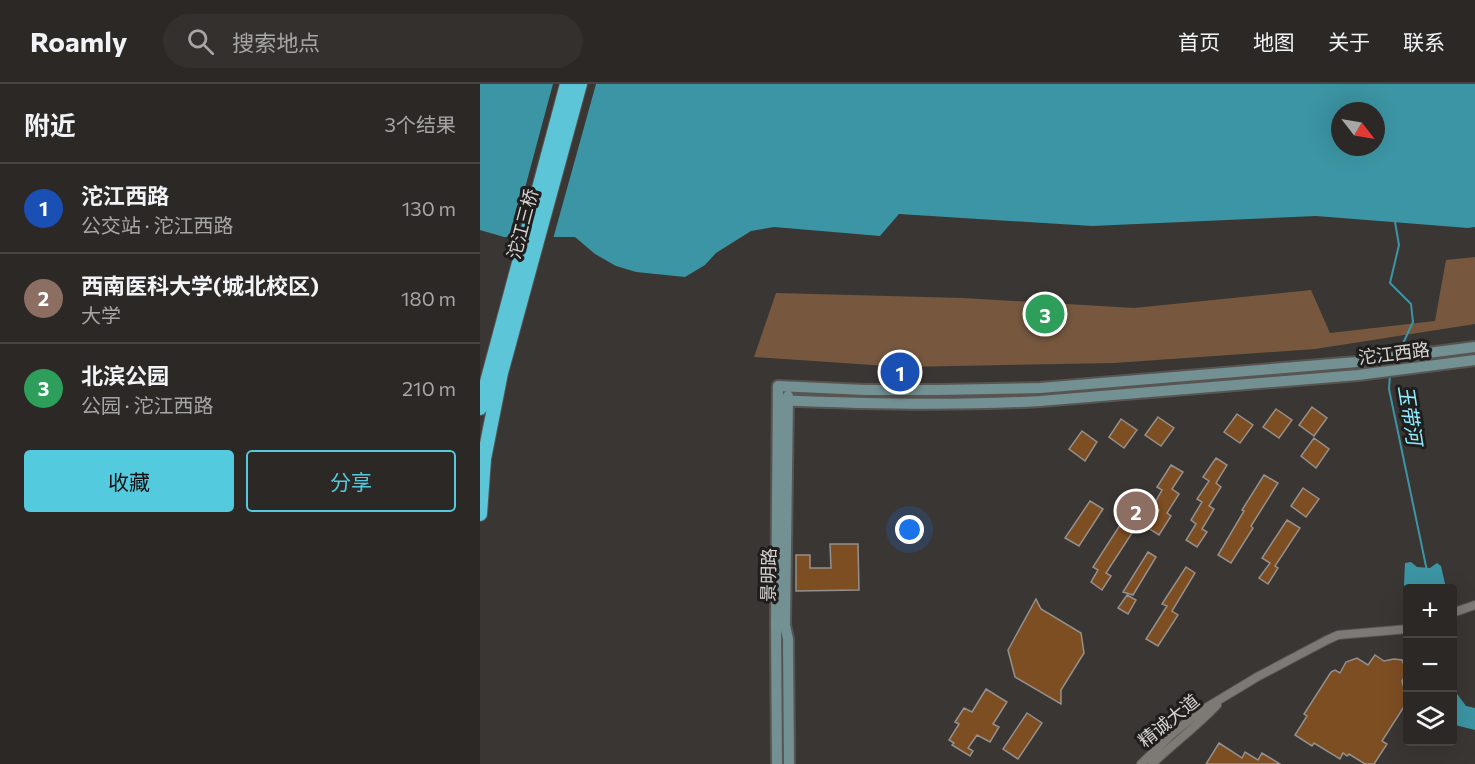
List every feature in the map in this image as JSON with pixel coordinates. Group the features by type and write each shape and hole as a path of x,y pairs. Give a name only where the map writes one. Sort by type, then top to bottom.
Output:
{"highway":[{"name":"沱江三桥","path":"495,371 567,84"},
{"name":"沱江三桥","path":"495,371 580,84"},
{"path":"480,408 495,371"},
{"path":"480,514 495,371"},
{"path":"480,477 484,459"}],"main road":[{"name":"沱江西路","path":"783,386 896,390 1076,386 1357,362 1475,347"},
{"name":"沱江西路","path":"783,400 991,404 1358,375 1475,360"},
{"name":"景明路","path":"783,386 789,764"},
{"name":"景明路","path":"777,764 776,706 783,400"}],"street":[{"path":"1457,611 1475,605"},
{"path":"1224,698 1257,676 1338,635 1403,629"},
{"name":"精诚大道","path":"1141,764 1199,712 1224,698"},
{"name":"精诚大道","path":"1152,764 1224,698"}],"shaded area":[{"path":"1475,257 1475,324 1315,349 1114,363 902,367 754,357 776,293 963,298 1134,308 1311,290 1330,333 1435,321 1446,260"}],"water":[{"path":"480,84 1475,84 1475,227 1316,216 1092,226 899,214 880,236 774,227 751,231 716,253 705,265 685,277 636,272 616,266 595,254 575,237 504,237 480,230"},
{"path":"1411,562 1417,567 1430,568 1437,563 1441,566 1445,584 1404,584 1405,563"},
{"path":"1457,694 1466,706 1475,708 1475,730 1457,726"}],"pier":[{"path":"553,84 596,84 553,239 511,240"}],"building":[{"path":"1312,407 1327,418 1314,436 1299,425"},
{"path":"1276,409 1292,420 1279,438 1263,427"},
{"path":"1237,414 1253,425 1240,443 1224,432"},
{"path":"1158,417 1174,428 1161,446 1145,435"},
{"path":"1121,419 1137,430 1124,448 1109,437"},
{"path":"1082,431 1097,442 1085,461 1069,449"},
{"path":"1314,438 1329,449 1316,468 1301,456"},
{"path":"1216,458 1227,465 1216,483 1221,487 1209,506 1214,509 1202,529 1207,532 1197,547 1186,540 1196,524 1191,520 1202,502 1197,499 1209,481 1203,477"},
{"path":"1171,465 1183,472 1172,489 1179,494 1167,513 1171,516 1159,535 1148,528 1159,510 1153,506 1162,490 1157,487"},
{"path":"1264,475 1278,483 1231,563 1218,555"},
{"path":"1303,488 1319,499 1306,517 1291,506"},
{"path":"1090,501 1103,509 1079,546 1065,538"},
{"path":"1287,520 1300,528 1275,566 1278,568 1268,584 1259,578 1270,563 1262,558"},
{"path":"1120,525 1132,533 1106,573 1111,576 1102,590 1091,582 1098,570 1093,567"},
{"path":"830,544 858,544 859,590 796,591 796,555 810,555 810,568 831,568"},
{"path":"1148,552 1156,557 1133,595 1123,592"},
{"path":"1186,567 1195,573 1172,611 1178,615 1158,646 1146,639 1167,606 1162,604"},
{"path":"1127,595 1136,600 1128,614 1118,608"},
{"path":"1036,599 1041,609 1081,633 1084,653 1061,690 1061,704 1015,677 1008,650"},
{"path":"1375,655 1384,661 1394,659 1402,660 1403,662 1403,708 1382,741 1387,744 1374,764 1365,764 1343,753 1340,759 1314,743 1312,746 1295,735 1307,716 1304,714 1331,672 1335,670 1340,673 1346,662 1357,658 1368,665"},
{"path":"986,689 1007,702 993,724 999,727 990,742 977,735 968,748 973,751 970,756 952,745 954,743 949,740 959,724 955,722 964,708 972,712"},
{"path":"1027,713 1042,723 1018,759 1003,749"},
{"path":"1219,743 1242,758 1245,752 1258,760 1262,753 1280,764 1206,764"}],"waterway":[{"name":"玉带河","path":"1395,222 1399,245 1390,283 1411,304 1413,322 1399,352"},
{"name":"玉带河","path":"1390,374 1389,389 1427,571"}],"place":[{"name":"北滨公园","path":"1045,314"},
{"name":"沱江西路","path":"900,372"},
{"name":"西南医科大学(城北校区)","path":"1136,511"}]}
